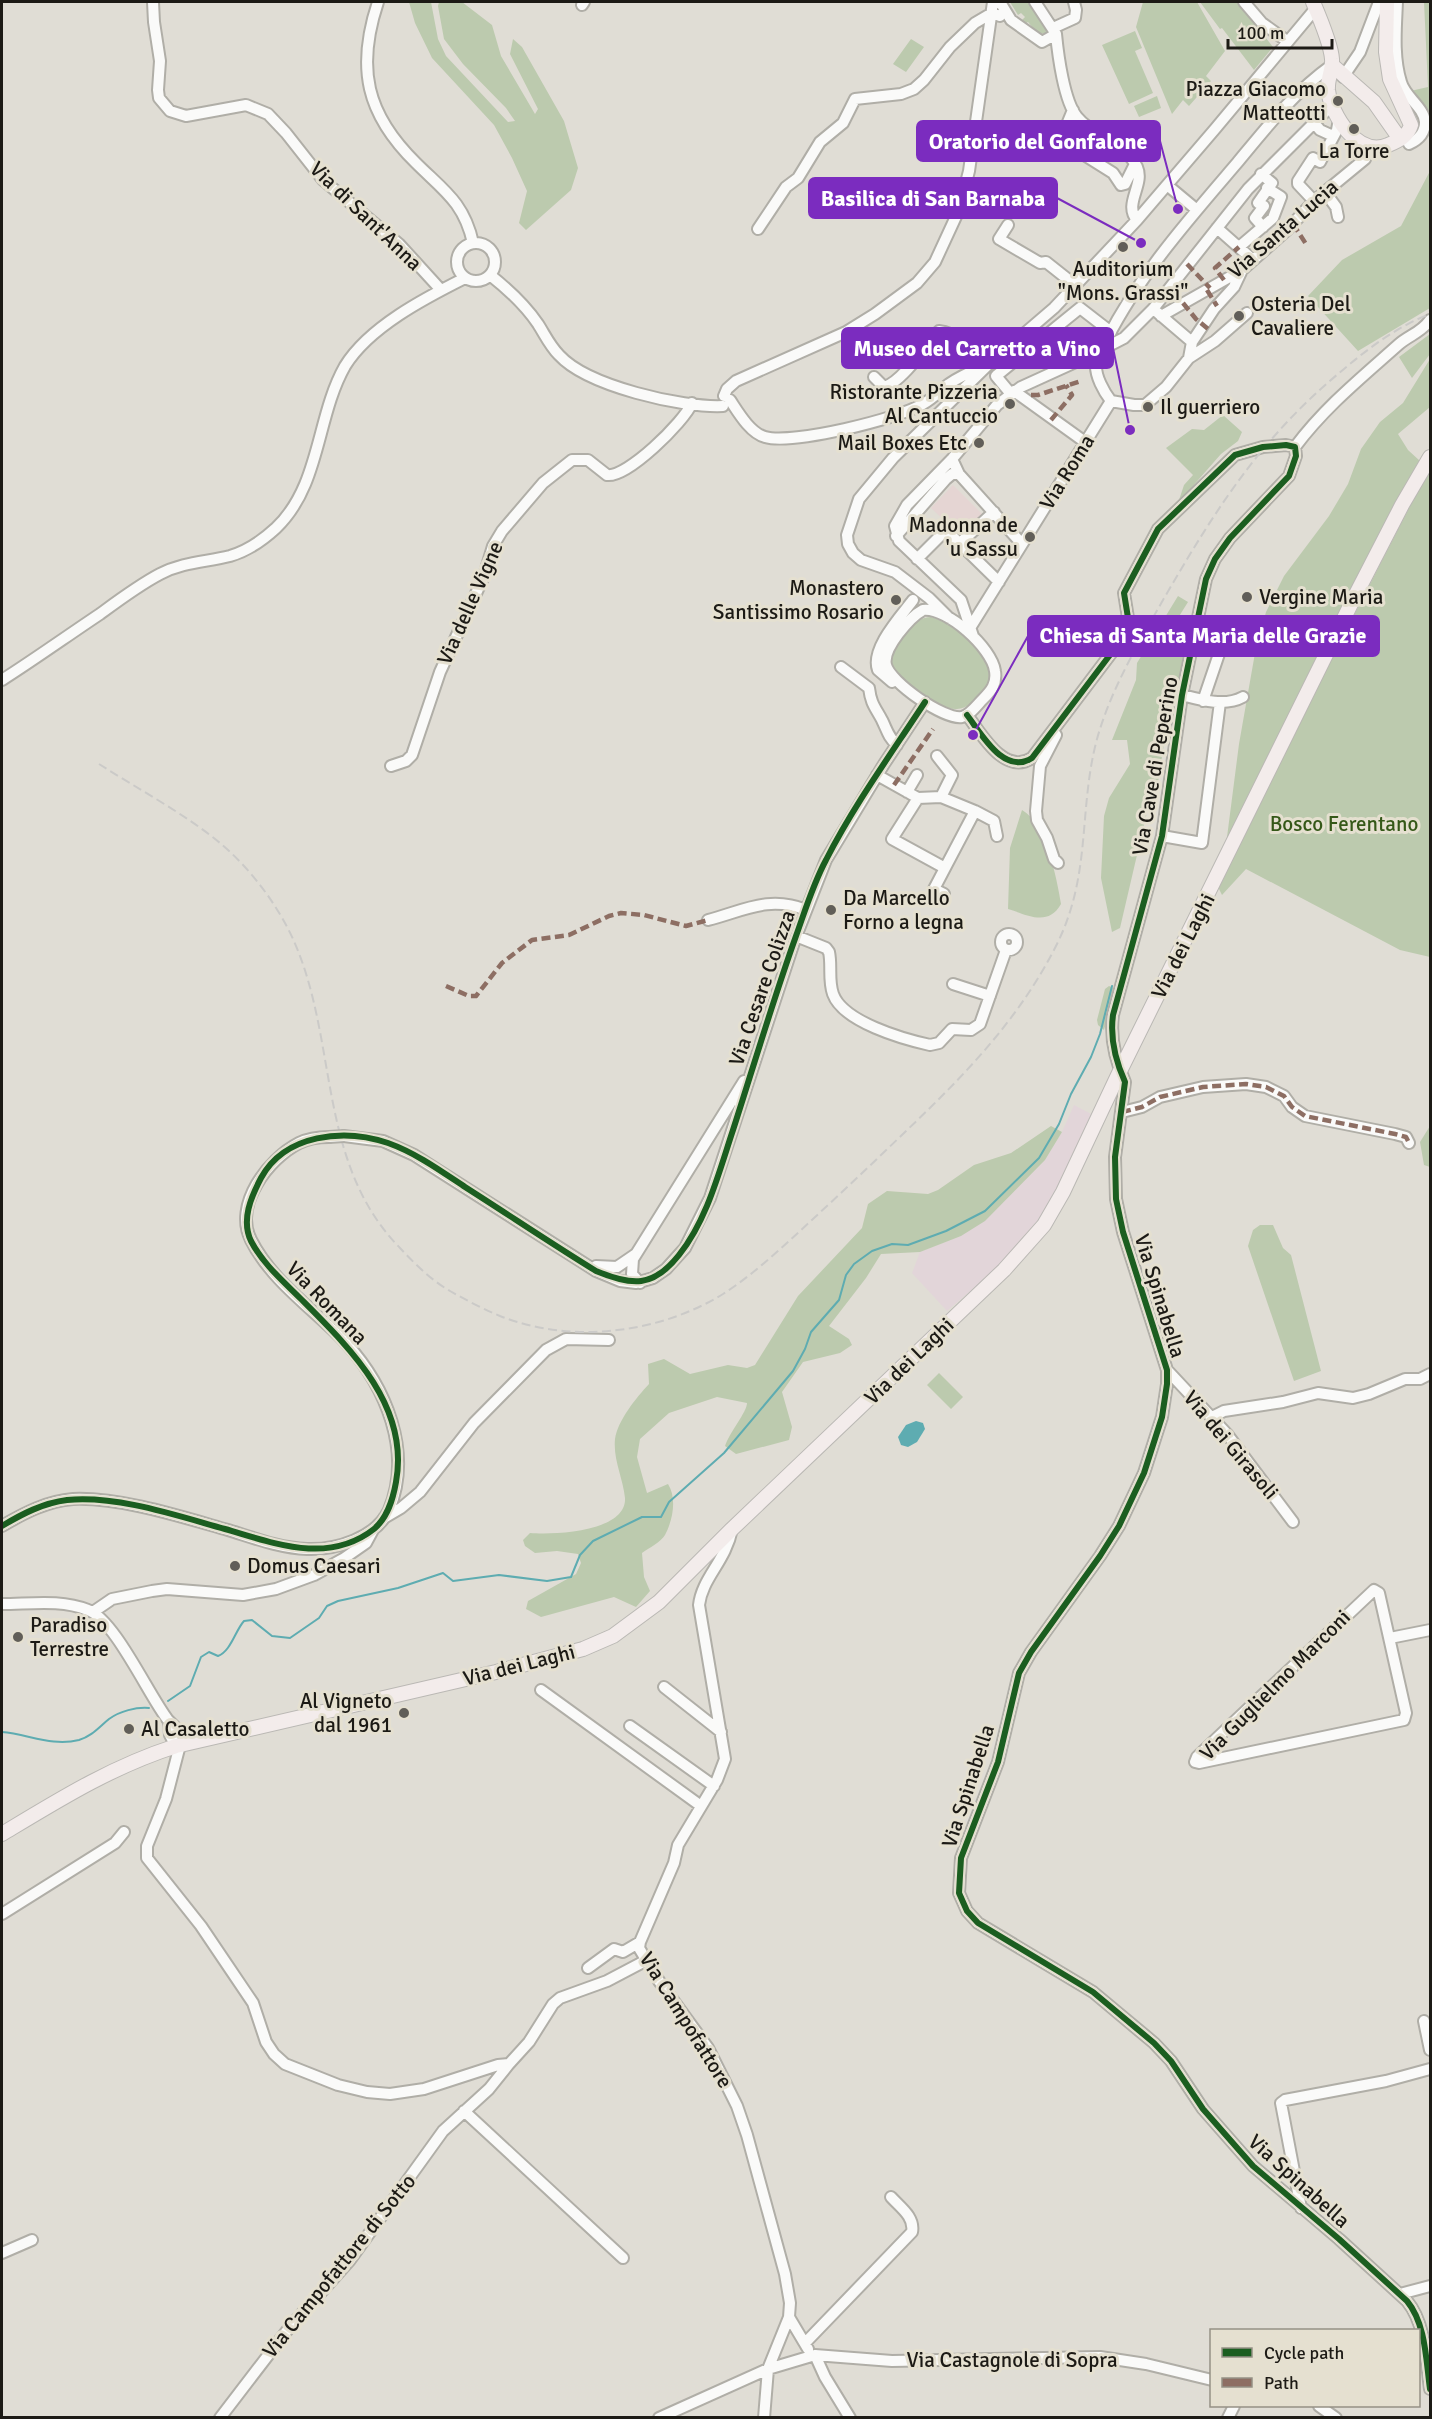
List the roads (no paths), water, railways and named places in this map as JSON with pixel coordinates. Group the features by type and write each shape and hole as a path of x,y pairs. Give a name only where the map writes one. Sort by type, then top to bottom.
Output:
{"main road":[{"path":"1387,2 1389,79 1412,122 1405,141"},
{"path":"1314,5 1333,59 1328,84 1337,127 1368,147 1383,147 1405,141"},
{"path":"1332,65 1374,102 1405,141"},
{"name":"Via dei Laghi","path":"2,1834 107,1773 178,1742 496,1672 592,1646 621,1632 650,1611 732,1529 996,1278 1033,1239 1048,1219 1063,1192 1120,1071 1353,600 1402,505 1431,457"}],"street":[{"path":"378,2 369,28 366,52 366,78 375,110 395,141 459,206 468,224 473,243"},
{"path":"723,402 742,378 846,332 875,314 917,283 935,262 960,210 969,171 991,26 999,13 1000,2"},
{"path":"1035,2 1054,31 1059,63 1073,110 1078,119 1135,164 1138,169 1138,182 1132,208 1137,220"},
{"path":"1042,42 1054,31 1075,18 1074,2"},
{"path":"1244,2 1259,20 1285,40"},
{"path":"1343,77 1360,52 1379,2"},
{"path":"1397,2 1397,59 1401,82 1407,95 1423,114 1425,123 1421,135 1405,141"},
{"name":"Via di Sant'Anna","path":"155,5 160,61 158,90 164,105 177,115 186,116 246,105 268,114 323,180 399,244 441,290"},
{"path":"913,600 882,643 876,663 881,674 924,704 951,716 967,715 990,692 996,677 993,662 985,649 968,631 949,618 929,598 895,573 857,557 848,544 848,530 859,499 887,464 990,363 1054,308 1137,220 1314,5"},
{"path":"999,13 1042,42 1059,63"},
{"path":"758,229 786,187 798,178 820,142 845,120 855,99 901,94 914,89 950,47 975,23 999,13"},
{"path":"1101,351 1146,276 1197,210 1284,107 1308,83 1332,65"},
{"path":"968,631 967,616 961,600 896,536 897,521 907,505 952,459 997,405 1013,393 1092,360 1101,351 1161,316 1217,228 1262,174 1331,106"},
{"path":"1073,110 1066,128 1070,146 1113,173 1121,185 1125,184 1135,164"},
{"path":"1315,124 1320,130 1337,127"},
{"path":"1314,201 1298,182 1313,158 1320,162 1337,127"},
{"name":"Via Santa Lucia","path":"1161,316 1242,270 1287,230 1314,201 1360,164 1368,154 1366,150 1337,127"},
{"path":"1239,247 1259,222 1264,206 1258,203 1272,183 1262,174"},
{"path":"1167,185 1197,210"},
{"path":"1259,222 1273,218 1281,198 1267,188"},
{"path":"1325,192 1336,207 1338,217"},
{"path":"1008,225 999,238 1040,263 1046,262 1075,285"},
{"path":"1217,228 1252,259"},
{"path":"2,680 148,580 188,563 237,554 275,529 299,495 316,454 335,388 350,360 362,345 384,327 441,290 465,278 481,281 490,275 495,264 493,253 484,244 466,245 458,255 457,268 465,278"},
{"path":"1189,358 1192,342 1214,309 1234,287 1242,275 1242,270"},
{"path":"490,275 519,300 559,355 576,370 612,386 692,403 723,402 740,414 756,431 768,438 845,428 919,406 955,380 990,363"},
{"path":"1085,442 1013,393 996,376 1080,308 1111,332"},
{"path":"1092,360 1111,401 1145,405 1166,387 1189,358 1215,341 1247,313"},
{"path":"1161,316 1192,342"},
{"name":"Via Cave di Peperino","path":"1120,1071 1112,1029 1113,1015 1162,836 1182,695 1210,569 1234,533 1289,476 1296,456 1295,447 1329,406 1397,345 1421,332 1431,320"},
{"path":"874,377 884,387 888,386 903,373 939,331 948,333 961,343 976,369"},
{"name":"Via Roma","path":"968,631 1111,401"},
{"name":"Via delle Vigne","path":"391,766 406,761 412,755 440,672 484,576 498,537 543,483 566,464 580,459 592,462 607,475 618,474 658,444 688,414 692,403"},
{"path":"967,715 1003,759 1017,763 1032,759 1125,635 1129,624 1125,593 1158,529 1235,455 1263,447 1286,445 1295,447"},
{"path":"952,459 959,474 1022,544"},
{"path":"896,536 940,485 952,474 959,474"},
{"path":"960,543 994,512"},
{"path":"917,559 946,530 999,582"},
{"path":"924,704 893,678 885,663 886,656 900,632 918,613 929,610 949,618"},
{"path":"1203,700 1221,648"},
{"path":"841,667 869,688 871,705 882,720 887,736 897,745"},
{"path":"1182,695 1220,702 1236,701 1243,697"},
{"path":"1162,836 1202,843 1220,702"},
{"name":"Via Cesare Colizza","path":"640,1282 653,1278 666,1269 690,1239 710,1198 796,936 826,860 924,704"},
{"path":"1058,724 1059,730 1040,766 1036,811 1037,820 1047,838 1054,859 1058,863"},
{"path":"937,756 952,775 941,796"},
{"path":"907,792 918,775"},
{"path":"877,776 918,798 941,796 975,811 994,821 997,836"},
{"path":"918,798 892,839 945,868"},
{"path":"944,894 934,889 975,811"},
{"path":"708,920 758,904 790,903 806,910"},
{"name":"Via Cesare Colizza","path":"796,936 826,948 830,952 833,994 848,1013 861,1022 933,1045 939,1043 952,1029 971,1030 978,1027 1006,950"},
{"path":"953,984 990,996"},
{"path":"640,1282 632,1274 632,1263 636,1254 754,1062"},
{"name":"Via Spinabella","path":"1120,1071 1125,1082 1114,1169 1117,1206 1167,1370 1167,1384 1159,1430 1144,1473 1127,1510 1100,1556 1031,1652 1019,1673 1009,1707 998,1762 961,1858 959,1893 967,1911 978,1923 1093,1992 1154,2043 1171,2061 1203,2109 1242,2154 1271,2183 1400,2294 1413,2308 1420,2329"},
{"path":"1122,1112 1142,1107 1160,1097 1203,1087 1246,1084 1266,1088 1284,1096 1292,1107 1305,1116 1395,1134 1406,1137 1409,1143"},
{"path":"724,1113 733,1118 734,1127"},
{"name":"Via Romana","path":"2,1526 40,1506 57,1501 86,1499 140,1508 271,1543 302,1549 321,1549 360,1537 374,1529 387,1513 398,1473 399,1457 393,1424 382,1396 363,1364 345,1343 268,1267 251,1240 247,1227 247,1212 251,1198 263,1174 283,1153 304,1141 344,1136 377,1140 414,1155 596,1271 626,1282 640,1282"},
{"name":"Via Romana","path":"573,1256 597,1267 610,1268 623,1264 636,1254"},
{"path":"387,1513 401,1508 420,1492 474,1423 546,1350 566,1339 609,1340"},
{"name":"Via dei Girasoli","path":"1167,1370 1227,1434 1293,1522"},
{"path":"1212,1417 1224,1411 1283,1402 1318,1393 1353,1398 1405,1380 1420,1379 1431,1374"},
{"path":"93,1612 112,1599 152,1590 167,1589 243,1595 276,1589 314,1575 343,1559 366,1543 374,1529"},
{"name":"Via Campofattore","path":"732,1529 727,1549 703,1589 699,1605 725,1759 714,1786 678,1845 674,1863 639,1948 645,1961 708,2048 737,2106 785,2274 790,2303 789,2317 768,2369 764,2418"},
{"name":"Via Guglielmo Marconi","path":"1374,1590 1379,1592 1390,1638 1406,1713 1403,1721 1195,1762 1197,1757 1374,1590"},
{"path":"2,1604 62,1604 93,1612 102,1620 120,1645 169,1721 178,1742 166,1799 147,1846 147,1858 201,1926 253,2004 260,2018 264,2038 279,2060 312,2076 338,2085 367,2092 390,2094 424,2089 498,2065 509,2064"},
{"path":"1390,1638 1431,1630"},
{"path":"664,1687 721,1732"},
{"path":"541,1690 701,1806"},
{"path":"630,1726 714,1786"},
{"path":"2,1914 115,1843 124,1832"},
{"path":"588,1968 614,1949 623,1952 640,1942"},
{"name":"Via Campofattore di Sotto","path":"220,2418 297,2318 350,2260 443,2131 489,2089 529,2042 548,2011 560,1998 607,1981 645,1961"},
{"path":"1424,2021 1431,2050"},
{"path":"1301,2208 1281,2103 1285,2100 1386,2081 1431,2069"},
{"path":"464,2111 624,2258"},
{"path":"806,2343 912,2232 910,2217 891,2197"},
{"path":"2,2253 32,2240"},
{"path":"1400,2294 1431,2286"},
{"name":"Via Campofattore","path":"789,2317 850,2418"},
{"name":"Via Spinabella","path":"1420,2331 1431,2390"},
{"path":"659,2418 768,2369 813,2355"},
{"name":"Via Castagnole di Sopra","path":"813,2355 892,2361 1100,2356 1210,2380"},
{"path":"1320,2407 1336,2418"}],"water":[{"path":"916,1421 923,1423 925,1429 917,1442 908,1447 901,1445 898,1437 906,1425"}],"waterway":[{"path":"168,1701 190,1686 201,1657 209,1652 218,1656 226,1650 244,1621 252,1620 272,1636 290,1638 319,1618 327,1606 338,1601 398,1588 443,1573 453,1581 499,1575 547,1581 571,1577 580,1555 593,1541 642,1517 661,1517 669,1502 724,1453 793,1371 811,1332 839,1300 846,1275 854,1264 872,1251 892,1244 908,1245 946,1231 985,1211 1039,1158 1059,1124 1071,1094 1091,1057 1100,1034 1112,986"},
{"path":"2,1732 50,1741 69,1742 88,1736 118,1714 134,1709 149,1708"}],"railway":[{"path":"99,764 177,812 220,843 252,875 279,913 293,939 307,978 341,1139 354,1178 373,1214 417,1266 436,1282 462,1298 500,1316 527,1325 556,1330 614,1331 671,1318 698,1308 723,1294 772,1256 931,1107 978,1057 1021,1004 1057,944 1068,918 1080,867 1091,765 1103,720 1126,667 1182,568 1220,507 1261,451 1284,425 1310,399 1370,348 1405,325 1430,314"}],"place":[{"name":"Piazza Giacomo Matteotti","path":"1338,101"},
{"name":"La Torre","path":"1354,129"},
{"name":"Oratorio del Gonfalone","path":"1178,209"},
{"name":"Basilica di San Barnaba","path":"1141,243"},
{"name":"Auditorium \"Mons. Grassi\"","path":"1123,247"},
{"name":"Osteria Del Cavaliere","path":"1239,316"},
{"name":"Ristorante Pizzeria Al Cantuccio","path":"1010,404"},
{"name":"Il guerriero","path":"1148,407"},
{"name":"Museo del Carretto a Vino","path":"1130,430"},
{"name":"Mail Boxes Etc","path":"979,443"},
{"name":"Madonna de 'u Sassu","path":"1030,537"},
{"name":"Vergine Maria","path":"1247,597"},
{"name":"Monastero Santissimo Rosario","path":"896,600"},
{"name":"Chiesa di Santa Maria delle Grazie","path":"973,735"},
{"name":"Da Marcello Forno a legna","path":"831,910"},
{"name":"Domus Caesari","path":"235,1566"},
{"name":"Paradiso Terrestre","path":"18,1637"},
{"name":"Al Vigneto dal 1961","path":"404,1713"},
{"name":"Al Casaletto","path":"129,1729"}],"park label":[{"name":"Bosco Ferentano","path":"1344,824"}]}
